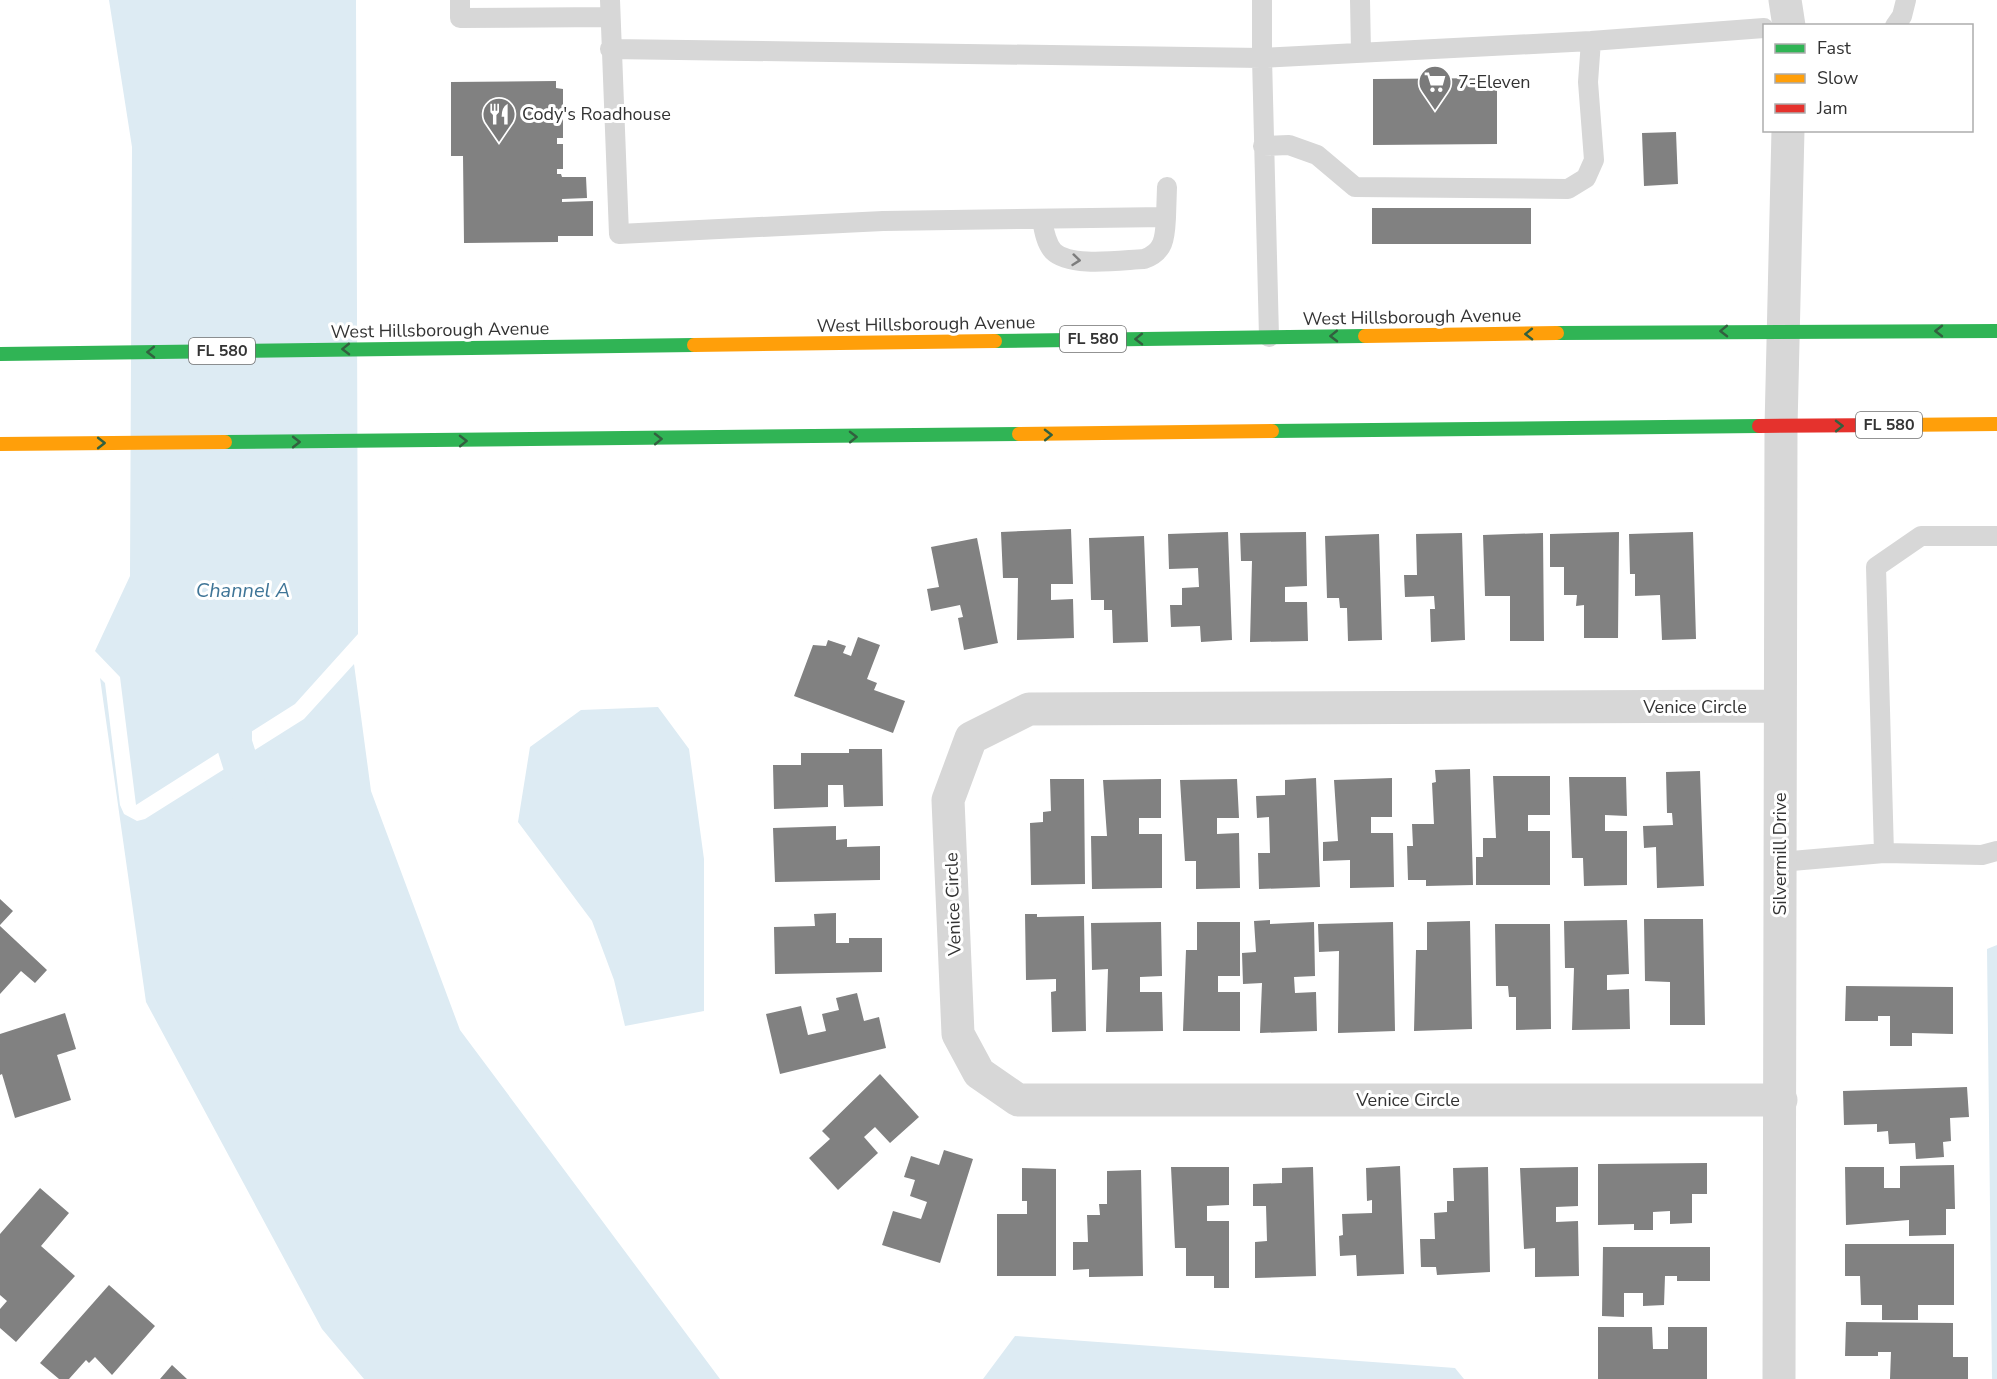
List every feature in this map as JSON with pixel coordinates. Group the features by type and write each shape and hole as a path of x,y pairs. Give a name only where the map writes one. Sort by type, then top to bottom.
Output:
{"main road":[{"name":"West Hillsborough Avenue","path":"0,354 1783,330 1997,331"},
{"name":"FL 580","path":"0,444 1997,424"}],"street":[{"path":"1785,0 1789,24"},
{"name":"Silvermill Drive","path":"1779,1379 1780,427 1788,132"},
{"name":"Venice Circle","path":"1779,706 1029,709 971,738 948,800 958,1034 979,1073 1018,1100 1781,1100"}],"lane":[{"path":"460,0 460,18 609,9 619,234 883,221 1166,217"},
{"path":"1262,0 1263,146 1269,337"},
{"path":"1360,0 1361,52"},
{"path":"1896,24 1902,16 1906,0"},
{"path":"610,49 1262,58 1591,41 1763,28"},
{"path":"1263,146 1289,145 1317,155 1355,187 1568,189 1586,178 1594,160 1588,82 1591,41"},
{"path":"1042,220 1048,243 1054,252 1066,259 1090,261 1144,259 1161,249 1165,238 1167,187"},
{"path":"1884,853 1876,567 1921,536 1997,536"},
{"path":"1780,862 1884,853 1982,855 1997,850"}],"water":[{"name":"Channel A","path":"109,0 356,0 358,634 295,704 136,805 120,677 95,651 130,576 132,147"},
{"path":"354,664 371,791 460,1030 720,1379 364,1379 322,1329 146,1002 100,678 105,683 120,805 124,814 137,821 145,819 304,719"},
{"path":"658,707 689,749 704,859 704,1011 625,1026 614,980 592,921 518,822 530,747 581,710"},
{"path":"1997,945 1997,1379 1992,1379 1987,949"},
{"path":"1015,1336 1455,1368 1464,1379 983,1379"}],"building":[{"name":"7-Eleven","path":"1497,78 1497,144 1373,145 1373,79"},
{"path":"556,81 556,88 563,89 563,112 557,112 557,116 563,116 563,138 557,138 557,144 563,144 563,169 557,169 557,174 561,174 562,177 586,177 587,198 562,199 562,202 593,201 593,236 558,236 558,242 464,243 463,156 451,156 451,82"},
{"path":"1676,132 1678,184 1644,186 1642,133"},
{"path":"1372,208 1531,208 1531,244 1372,244"},
{"path":"1071,529 1073,584 1051,584 1051,600 1073,599 1074,638 1017,640 1018,578 1003,578 1001,532"},
{"path":"1228,532 1232,640 1201,642 1200,626 1171,627 1170,605 1182,605 1182,588 1199,587 1198,568 1169,569 1168,534"},
{"path":"1306,532 1307,586 1285,587 1285,602 1307,602 1308,641 1250,642 1252,561 1241,561 1240,533"},
{"path":"1619,532 1618,638 1584,638 1584,605 1576,606 1577,595 1564,595 1564,567 1550,567 1550,534"},
{"path":"1693,532 1696,639 1662,640 1660,595 1635,596 1635,574 1630,574 1629,534"},
{"path":"1462,533 1465,640 1431,642 1430,609 1435,609 1434,596 1405,597 1404,575 1417,575 1416,534"},
{"path":"1543,533 1544,641 1510,641 1510,596 1485,596 1483,535"},
{"path":"1379,534 1382,640 1348,641 1347,608 1340,608 1339,598 1327,598 1325,536"},
{"path":"1144,536 1148,642 1113,643 1112,610 1104,610 1104,600 1091,600 1089,538"},
{"path":"977,538 998,643 964,650 958,618 963,617 960,605 931,611 927,589 939,587 931,547"},
{"path":"858,637 880,645 867,679 877,683 874,690 905,701 893,733 794,696 813,645 826,646 828,640 846,646 843,653 851,656"},
{"path":"849,749 882,749 883,806 844,807 843,785 828,785 828,807 774,809 773,765 801,765 801,753 849,753"},
{"path":"1470,769 1473,885 1426,886 1426,880 1408,880 1407,846 1413,846 1412,824 1434,824 1432,783 1436,782 1435,770"},
{"path":"1700,771 1704,886 1657,888 1656,847 1644,848 1643,826 1673,825 1672,813 1667,813 1666,772"},
{"path":"1493,776 1550,776 1550,815 1528,815 1528,831 1550,831 1550,885 1476,885 1476,857 1483,857 1483,838 1496,838"},
{"path":"1569,777 1626,777 1627,816 1605,815 1605,831 1627,831 1627,885 1584,886 1583,858 1572,858"},
{"path":"1316,778 1320,887 1259,889 1258,853 1270,853 1269,817 1257,818 1256,796 1285,795 1285,780"},
{"path":"1392,778 1392,817 1371,817 1371,833 1393,833 1394,887 1350,888 1350,860 1323,861 1323,842 1338,841 1334,780"},
{"path":"1050,779 1084,779 1085,884 1031,885 1030,823 1043,822 1043,812 1051,811"},
{"path":"1161,779 1161,818 1139,818 1139,834 1162,834 1162,888 1092,889 1091,836 1107,836 1103,780"},
{"path":"1237,779 1239,818 1217,818 1217,834 1239,833 1240,888 1196,889 1196,861 1185,861 1180,780"},
{"path":"836,826 836,840 847,839 847,847 880,846 880,880 775,882 773,828"},
{"path":"0,899 13,911 0,925"},
{"path":"836,913 836,943 849,943 849,938 882,938 882,972 775,974 774,927 815,926 814,914"},
{"path":"1025,914 1037,914 1037,917 1084,916 1086,1031 1052,1032 1051,992 1056,991 1056,979 1026,980"},
{"path":"1644,919 1703,919 1705,1025 1670,1025 1670,982 1645,981"},
{"path":"1270,920 1270,924 1314,922 1315,976 1294,977 1295,993 1316,992 1317,1031 1260,1033 1262,983 1243,984 1242,953 1256,952 1254,921"},
{"path":"1627,920 1629,974 1607,975 1607,990 1629,989 1630,1029 1572,1030 1574,968 1565,968 1564,921"},
{"path":"1470,921 1472,1029 1414,1031 1416,950 1427,950 1427,922"},
{"path":"1161,922 1162,976 1140,977 1140,992 1162,992 1163,1031 1106,1032 1108,969 1092,970 1091,923"},
{"path":"1197,922 1240,922 1240,976 1218,976 1218,992 1240,992 1240,1031 1183,1031 1186,950 1197,950"},
{"path":"1393,922 1395,1031 1338,1033 1339,951 1319,952 1318,924"},
{"path":"1495,924 1550,924 1551,1029 1516,1030 1516,997 1509,997 1508,986 1496,986"},
{"path":"0,926 47,970 35,983 21,971 0,994"},
{"path":"1846,986 1953,987 1953,1034 1912,1033 1912,1046 1890,1046 1890,1016 1878,1016 1878,1021 1845,1021"},
{"path":"857,993 864,1021 879,1017 886,1048 780,1074 766,1014 801,1006 808,1035 826,1031 822,1014 839,1010 836,998"},
{"path":"65,1013 76,1049 57,1055 71,1100 15,1118 2,1074 0,1075 0,1034"},
{"path":"880,1074 919,1117 890,1143 875,1127 864,1137 878,1153 838,1190 809,1158 830,1139 822,1131"},
{"path":"1967,1087 1969,1117 1950,1118 1951,1141 1943,1142 1944,1157 1916,1159 1915,1143 1889,1144 1888,1131 1877,1132 1877,1124 1844,1125 1843,1091"},
{"path":"944,1150 973,1159 940,1263 882,1245 893,1211 921,1219 927,1202 910,1196 915,1180 904,1177 911,1156 939,1165"},
{"path":"1707,1163 1707,1194 1692,1194 1692,1223 1670,1224 1670,1211 1653,1212 1653,1230 1634,1230 1634,1224 1598,1225 1598,1164"},
{"path":"1954,1165 1955,1209 1946,1209 1946,1235 1909,1236 1909,1220 1846,1225 1845,1167 1884,1167 1884,1188 1900,1188 1900,1166"},
{"path":"1400,1166 1404,1274 1357,1276 1356,1255 1340,1256 1339,1236 1343,1235 1342,1214 1372,1213 1372,1200 1367,1201 1366,1168"},
{"path":"1171,1167 1229,1167 1229,1205 1207,1206 1207,1221 1229,1221 1229,1288 1214,1288 1214,1276 1186,1276 1186,1248 1175,1248"},
{"path":"1313,1167 1316,1276 1255,1278 1255,1242 1267,1241 1266,1206 1253,1206 1253,1184 1282,1183 1282,1168"},
{"path":"1488,1167 1490,1272 1437,1275 1436,1267 1421,1267 1420,1239 1435,1239 1434,1213 1447,1212 1447,1201 1454,1201 1453,1168"},
{"path":"1578,1167 1578,1206 1556,1207 1556,1222 1578,1221 1579,1276 1535,1277 1535,1248 1524,1249 1520,1168"},
{"path":"1022,1168 1056,1169 1056,1276 997,1276 997,1214 1027,1214 1027,1201 1022,1201"},
{"path":"1141,1170 1143,1276 1089,1277 1089,1269 1073,1270 1073,1242 1088,1242 1087,1215 1100,1215 1099,1204 1107,1204 1107,1171"},
{"path":"40,1188 69,1213 41,1246 75,1276 16,1342 0,1328 0,1309 7,1301 0,1295 0,1234"},
{"path":"1845,1244 1954,1244 1954,1305 1918,1305 1918,1320 1882,1320 1882,1305 1861,1305 1860,1276 1845,1276"},
{"path":"1603,1247 1710,1247 1710,1281 1677,1281 1677,1276 1665,1276 1664,1305 1643,1306 1643,1293 1624,1293 1624,1317 1602,1316"},
{"path":"109,1285 155,1326 112,1375 95,1357 89,1363 86,1360 69,1379 59,1379 40,1363"},
{"path":"1846,1322 1953,1323 1953,1357 1968,1357 1968,1379 1890,1379 1891,1352 1878,1352 1878,1356 1845,1356"},
{"path":"1598,1327 1652,1327 1653,1349 1668,1349 1668,1327 1707,1327 1707,1379 1598,1379"},
{"path":"172,1365 187,1379 160,1379"}],"waterway":[{"path":"234,693 234,743 254,806"}],"traffic: fast":[{"path":"1557,333 1997,331"},
{"path":"995,341 1365,336"},
{"path":"0,354 694,345"},
{"path":"1272,431 1759,426"},
{"path":"225,442 1019,434"}],"traffic: slow":[{"path":"1365,336 1557,333"},
{"path":"694,345 995,341"},
{"path":"1894,425 1997,424"},
{"path":"1019,434 1272,431"},
{"path":"0,444 225,442"}],"traffic: jam":[{"path":"1759,426 1894,425"}],"place":[{"name":"7-Eleven","path":"1435,111"},
{"name":"Cody's Roadhouse","path":"499,143"}]}
